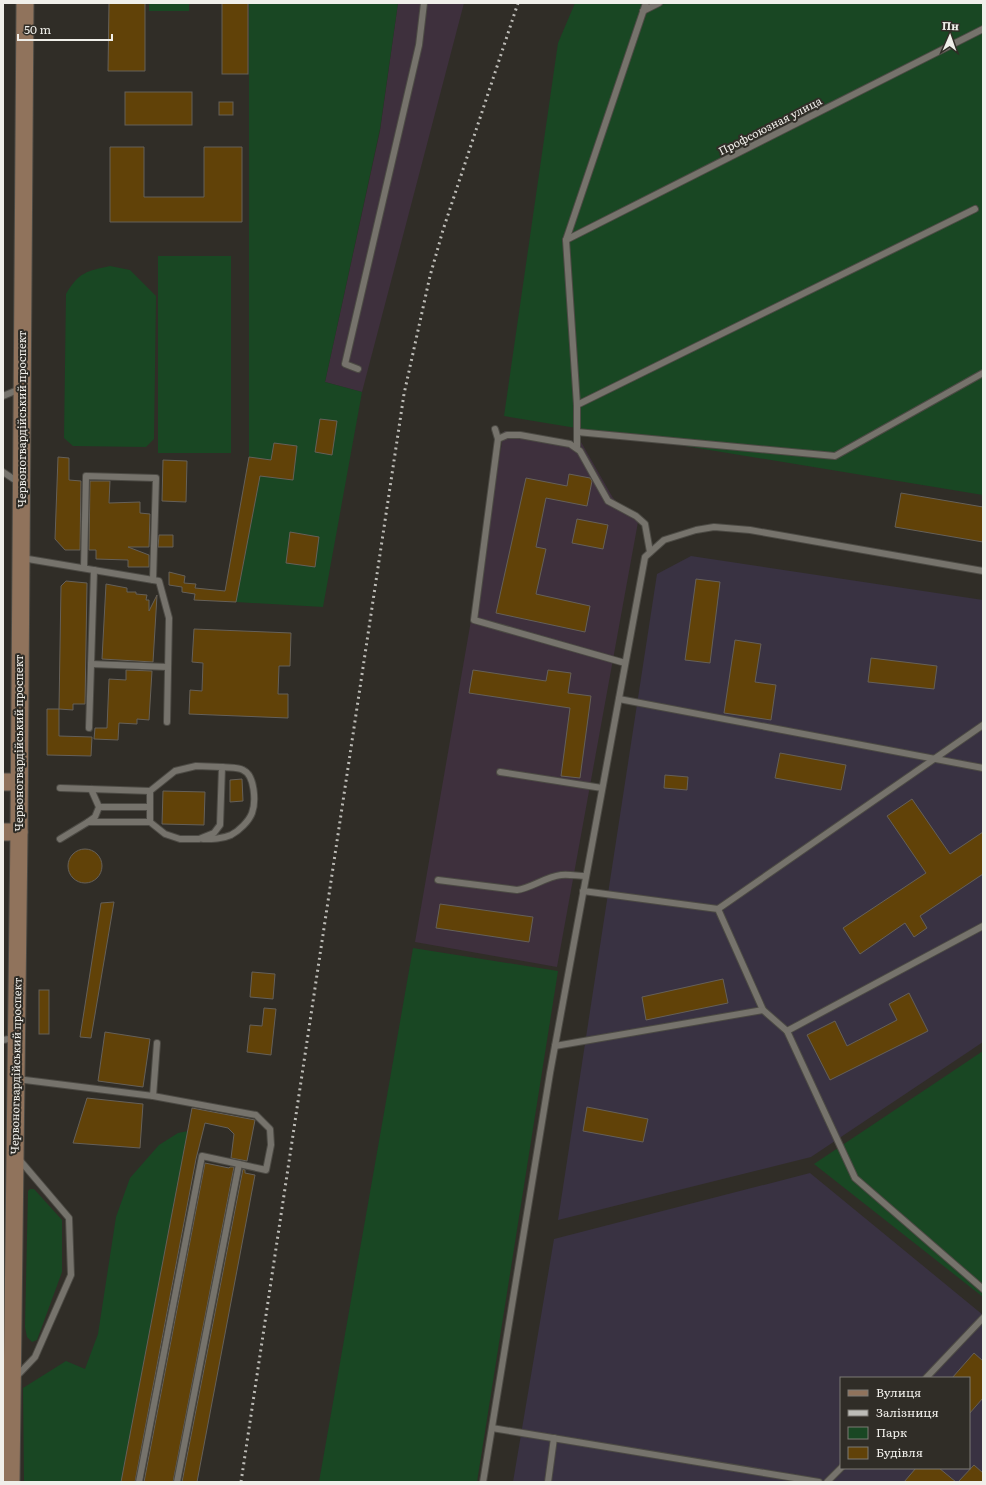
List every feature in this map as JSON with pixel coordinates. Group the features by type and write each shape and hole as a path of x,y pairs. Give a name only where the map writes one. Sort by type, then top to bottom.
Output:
{"main road":[{"name":"Червоногвардійський проспект","path":"11,1482 11,1299 16,1079 10,1039 11,782 21,558 25,3"}],"lane":[{"path":"358,369 345,364 419,45 424,3"},
{"path":"577,448 577,405 566,240 642,11 646,3"},
{"path":"642,11 659,3"},
{"name":"Профсоюзная улица","path":"566,240 983,29"},
{"path":"577,405 975,209"},
{"path":"577,432 835,456 983,373"},
{"path":"3,396 22,388"},
{"path":"494,429 498,439 474,620 625,663"},
{"path":"498,439 507,435 520,435 570,444 577,448 588,464 608,501 636,516 645,524 650,552"},
{"path":"3,472 21,484"},
{"path":"84,568 86,476 156,478 153,580"},
{"path":"483,1482 555,1046 645,557 664,540 696,530 714,527 750,530 983,571"},
{"path":"21,558 159,581 169,618 166,722"},
{"path":"89,728 94,570"},
{"path":"91,664 168,667"},
{"path":"618,699 983,768"},
{"path":"583,890 718,909 983,725"},
{"path":"60,788 150,791 175,771 196,766 243,769 250,775 253,785 252,812 247,822 231,835 220,838 180,839 165,834 150,822 88,822"},
{"path":"198,839 214,833 220,825 222,767"},
{"path":"500,772 602,788"},
{"path":"60,839 95,817 99,807 91,789"},
{"path":"150,791 150,822"},
{"path":"99,807 150,807"},
{"path":"438,880 517,890 528,888 542,881 561,875 586,876"},
{"path":"718,909 763,1010 787,1031 855,1178 983,1289"},
{"path":"787,1031 983,926"},
{"path":"555,1046 763,1010"},
{"path":"153,1096 157,1043"},
{"path":"16,1079 153,1096 256,1115 270,1129 271,1144 266,1170 202,1156 139,1482"},
{"path":"12,1381 35,1357 71,1275 69,1218 15,1154"},
{"path":"177,1482 238,1164"},
{"path":"927,1377 983,1318"},
{"path":"492,1428 819,1482"},
{"path":"548,1482 554,1438"},
{"path":"827,1482 840,1469"}],"shaded area":[{"path":"398,3 464,3 362,392 325,382 380,131"},
{"path":"504,431 581,442 613,498 638,522 557,967 415,942"},
{"path":"691,556 983,600 983,1042 811,1157 558,1220 657,574"},
{"path":"810,1173 983,1315 983,1482 513,1482 554,1239"}],"green space":[{"path":"149,3 189,3 189,11 149,11"},
{"path":"249,3 398,3 380,129 325,382 362,392 323,607 236,602 263,459 249,457"},
{"path":"575,3 983,3 983,495 504,416 558,43"},
{"path":"158,256 231,256 231,453 158,453"},
{"path":"110,266 130,270 156,296 154,439 146,447 73,446 64,438 66,294 75,281 84,274 95,269"},
{"path":"413,948 558,971 477,1482 319,1482"},
{"path":"983,1051 983,1297 814,1164"},
{"path":"188,1131 121,1482 24,1482 23,1388 66,1361 85,1369 98,1334 116,1217 130,1178 159,1145 178,1133"},
{"path":"30,1189 34,1189 62,1220 62,1272 37,1340 32,1342 27,1337 25,1327 28,1191"}],"building":[{"path":"109,3 145,3 145,71 108,71"},
{"path":"222,3 248,3 248,74 222,74"},
{"path":"125,92 192,92 192,125 125,125"},
{"path":"219,102 233,102 233,115 219,115"},
{"path":"110,147 144,147 144,197 204,197 204,147 242,147 242,222 110,222"},
{"path":"320,419 337,421 332,455 315,452"},
{"path":"274,443 297,446 293,480 260,476 236,602 194,600 195,594 182,592 182,587 169,585 169,572 185,576 184,583 196,584 195,588 225,591 249,457 271,460"},
{"path":"58,457 69,458 69,480 81,481 80,550 65,550 55,539"},
{"path":"163,460 187,461 186,502 162,501"},
{"path":"569,474 590,478 592,481 587,506 546,498 536,547 546,549 536,594 590,606 585,632 496,613 526,478 567,486"},
{"path":"90,481 110,481 109,503 140,502 140,513 150,514 149,547 128,547 149,555 149,567 128,567 128,560 96,559 96,550 89,550"},
{"path":"901,493 983,507 983,542 895,527"},
{"path":"577,519 608,525 603,549 572,543"},
{"path":"290,532 319,537 315,567 286,563"},
{"path":"159,535 173,535 173,547 158,547"},
{"path":"696,579 720,582 710,663 685,660"},
{"path":"66,581 87,583 85,704 73,704 73,710 59,709 61,586"},
{"path":"106,584 127,588 127,592 136,592 136,594 147,595 146,600 149,600 149,611 157,595 153,662 102,659"},
{"path":"194,629 291,633 290,666 279,666 278,694 288,694 288,718 189,714 190,690 202,691 203,663 192,662"},
{"path":"735,640 761,644 755,682 776,685 771,720 724,713"},
{"path":"871,658 937,666 934,689 868,682"},
{"path":"126,670 152,671 149,720 137,719 137,724 119,723 118,740 94,739 95,728 107,728 109,679 126,680"},
{"path":"473,670 546,681 548,670 571,673 568,693 591,696 580,778 561,776 570,708 469,693"},
{"path":"47,709 59,709 59,736 92,737 91,756 47,755"},
{"path":"780,753 846,765 841,790 775,778"},
{"path":"665,775 688,777 687,790 664,788"},
{"path":"242,779 243,801 230,802 230,780"},
{"path":"163,791 205,792 204,825 162,824"},
{"path":"912,799 950,854 983,832 983,874 920,916 927,928 914,937 905,923 860,954 843,928 926,873 887,816"},
{"path":"85,849 97,854 102,866 97,878 85,883 73,878 68,866 73,854"},
{"path":"114,902 91,1038 80,1037 101,903"},
{"path":"440,904 533,917 529,942 436,928"},
{"path":"252,972 275,974 273,999 250,997"},
{"path":"723,979 728,1003 646,1020 642,997"},
{"path":"39,990 49,990 49,1034 39,1034"},
{"path":"909,993 928,1031 830,1080 807,1035 835,1021 847,1046 897,1020 889,1004"},
{"path":"264,1008 276,1009 271,1055 247,1052 250,1025 262,1026"},
{"path":"105,1032 150,1039 143,1087 98,1081"},
{"path":"87,1098 143,1104 140,1148 73,1143"},
{"path":"587,1107 648,1119 643,1142 583,1131"},
{"path":"192,1108 255,1120 247,1161 231,1158 234,1134 228,1128 205,1123 196,1159 135,1482 121,1482"},
{"path":"205,1163 229,1168 234,1167 173,1482 144,1482"},
{"path":"243,1169 245,1170 245,1173 255,1175 197,1482 182,1482"},
{"path":"974,1353 983,1361 983,1398 970,1413 970,1377 953,1377"},
{"path":"974,1465 983,1473 983,1482 958,1482"},
{"path":"915,1469 940,1469 956,1482 904,1482"}],"railway":[{"path":"241,1482 404,394 430,276 443,230 518,3"}]}
